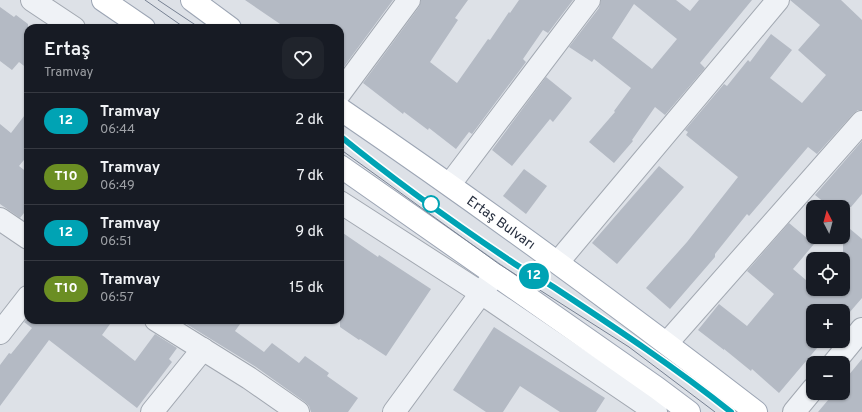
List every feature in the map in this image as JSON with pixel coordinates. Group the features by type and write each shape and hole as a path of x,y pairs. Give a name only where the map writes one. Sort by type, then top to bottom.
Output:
{"main road":[{"path":"103,0 138,24"},
{"path":"202,3 226,24"},
{"name":"Ertaş Bulvarı","path":"344,111 450,184 558,262 667,343 756,412"},
{"path":"344,169 689,412"}],"street":[{"path":"32,0 68,24"},
{"path":"344,88 409,0"},
{"path":"450,184 589,0"},
{"path":"558,262 778,0"},
{"path":"667,343 862,122"},
{"path":"344,205 481,292 656,412"},
{"path":"0,219 24,235"},
{"path":"394,412 494,275"},
{"path":"0,333 24,302"},
{"path":"162,324 249,378 298,412"},
{"path":"840,356 862,329"},
{"path":"152,412 203,349"},
{"path":"794,412 806,397"}],"building":[{"path":"245,0 393,0 344,67 344,24 280,24"},
{"path":"421,0 468,0 455,18 458,20 430,62 457,83 488,39 490,40 519,0 573,0 548,33 543,30 523,59 526,62 472,134 469,132 456,149 429,128 428,130 404,112 403,114 363,83 419,7"},
{"path":"601,0 676,0 690,11 699,0 752,0 700,63 705,68 665,115 655,107 632,140 633,141 614,163 589,142 615,112 614,111 631,88 594,59 592,62 569,47 599,8","holes":["634,4 677,39 652,69 612,38"]},
{"path":"790,0 841,0 862,20 862,110 858,110 853,114 817,154 808,147 749,216 747,214 715,254 715,257 670,309 646,288 687,242 738,177 686,135 688,132 685,130 724,84 727,86 748,60 750,62 771,34 792,50 770,78 802,103 826,75 798,50 820,25"},
{"path":"0,7 14,17 16,15 28,24 24,24 24,66 19,62 12,70 0,61"},
{"path":"546,77 572,98 553,122 550,119 512,166 492,150"},
{"path":"24,116 24,160 19,166 24,170 24,213 20,218 0,204 0,124 11,133"},
{"path":"862,141 862,194 851,207 850,200 821,200 815,195"},
{"path":"659,166 684,187 617,264 592,243"},
{"path":"524,169 547,186 526,214 503,196"},
{"path":"789,223 806,237 806,244 814,244 793,269 806,280 806,296 850,296 850,252 843,252 843,244 850,244 850,229 862,239 862,298 850,312 850,304 806,304 806,348 817,348 810,356 806,356 806,361 779,393 752,369 751,371 698,330 719,304 747,326 774,294 747,271"},
{"path":"344,234 378,257 379,255 431,289 386,356 340,327 340,324 344,324"},
{"path":"27,324 110,324 102,335 135,361 155,334 177,348 169,359 172,362 137,408 49,340 0,406 0,365 32,328"},
{"path":"186,324 240,324 235,331 264,352 272,343 299,363 305,356 329,373 327,376 358,398 348,412 311,412 309,406 305,402 256,367"},
{"path":"494,327 605,398 596,412 560,412 520,386 503,412 486,412 453,390"},
{"path":"862,359 862,412 818,412 828,400 850,400 850,374"}],"tram line":[{"path":"145,0 179,24"},
{"path":"158,0 194,24"},
{"path":"344,139 402,184 466,230 515,264 552,286 668,364 731,412"},
{"name":"12","path":"344,139 381,170 510,261 556,288 624,333 731,412"},
{"path":"344,152 499,264 629,347 715,412"}]}
